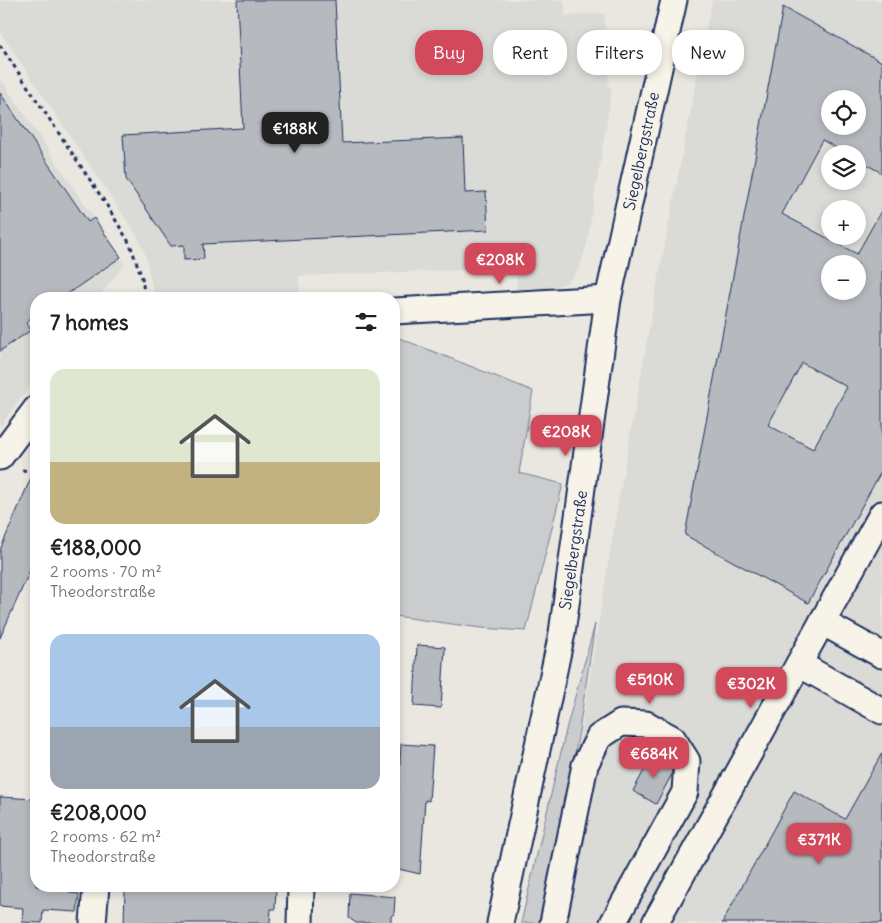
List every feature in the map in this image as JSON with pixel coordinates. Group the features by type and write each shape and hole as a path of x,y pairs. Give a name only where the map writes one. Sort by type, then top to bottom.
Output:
{"street":[{"name":"Siegelbergstraße","path":"500,923 562,633 608,300 674,0"},
{"path":"400,311 608,300"},
{"path":"0,457 30,417"},
{"path":"655,923 882,514"},
{"path":"822,622 882,655"},
{"path":"798,664 882,711"},
{"path":"555,920 585,765 599,737 621,723 646,724 673,739 687,761 685,792 613,923"},
{"path":"93,923 96,892"},
{"path":"300,923 301,892"}],"path":[{"path":"0,45 106,204 130,244 142,278 144,292"}],"shaded area":[{"path":"0,0 564,0 565,16 604,13 605,30 577,30 577,75 608,75 609,87 612,88 587,244 580,266 572,278 564,284 551,288 517,289 516,268 299,276 300,292 154,292 145,254 138,237 0,32"},
{"path":"712,0 882,0 882,923 544,923 582,724 616,515 654,301 698,75 744,75 744,30 706,30"},
{"path":"0,78 125,264 103,292 30,292 30,385 0,427"},
{"path":"400,338 533,391 519,473 563,484 526,631 481,628 400,617"},
{"path":"595,624 579,731 543,923 521,923 567,726"}],"building":[{"path":"237,0 335,0 342,143 463,138 465,193 486,192 488,230 203,244 204,259 184,260 184,245 171,246 126,179 123,135 243,128"},
{"path":"783,7 882,62 882,173 866,164 866,145 831,145 822,140 782,214 821,235 821,245 840,245 857,254 862,245 866,245 866,238 882,209 882,470 808,603 685,535","holes":["802,363 847,387 813,449 768,425"]},
{"path":"0,93 88,222 94,218 121,257 70,292 30,292 30,319 26,322 30,331 0,351"},
{"path":"30,480 30,570 0,638 0,550"},
{"path":"417,645 445,647 441,708 414,706"},
{"path":"401,744 433,746 429,801 425,800 420,874 400,869"},
{"path":"882,753 882,923 722,923 794,791 845,819"},
{"path":"653,754 672,765 672,774 656,804 633,791"},
{"path":"0,797 30,799 30,892 70,892 79,894 77,912 43,910 42,923 22,922 23,908 0,906"},
{"path":"125,892 276,892 275,909 271,909 270,923 124,923"},
{"path":"350,893 395,897 394,914 391,916 391,923 356,923 349,918"}]}
